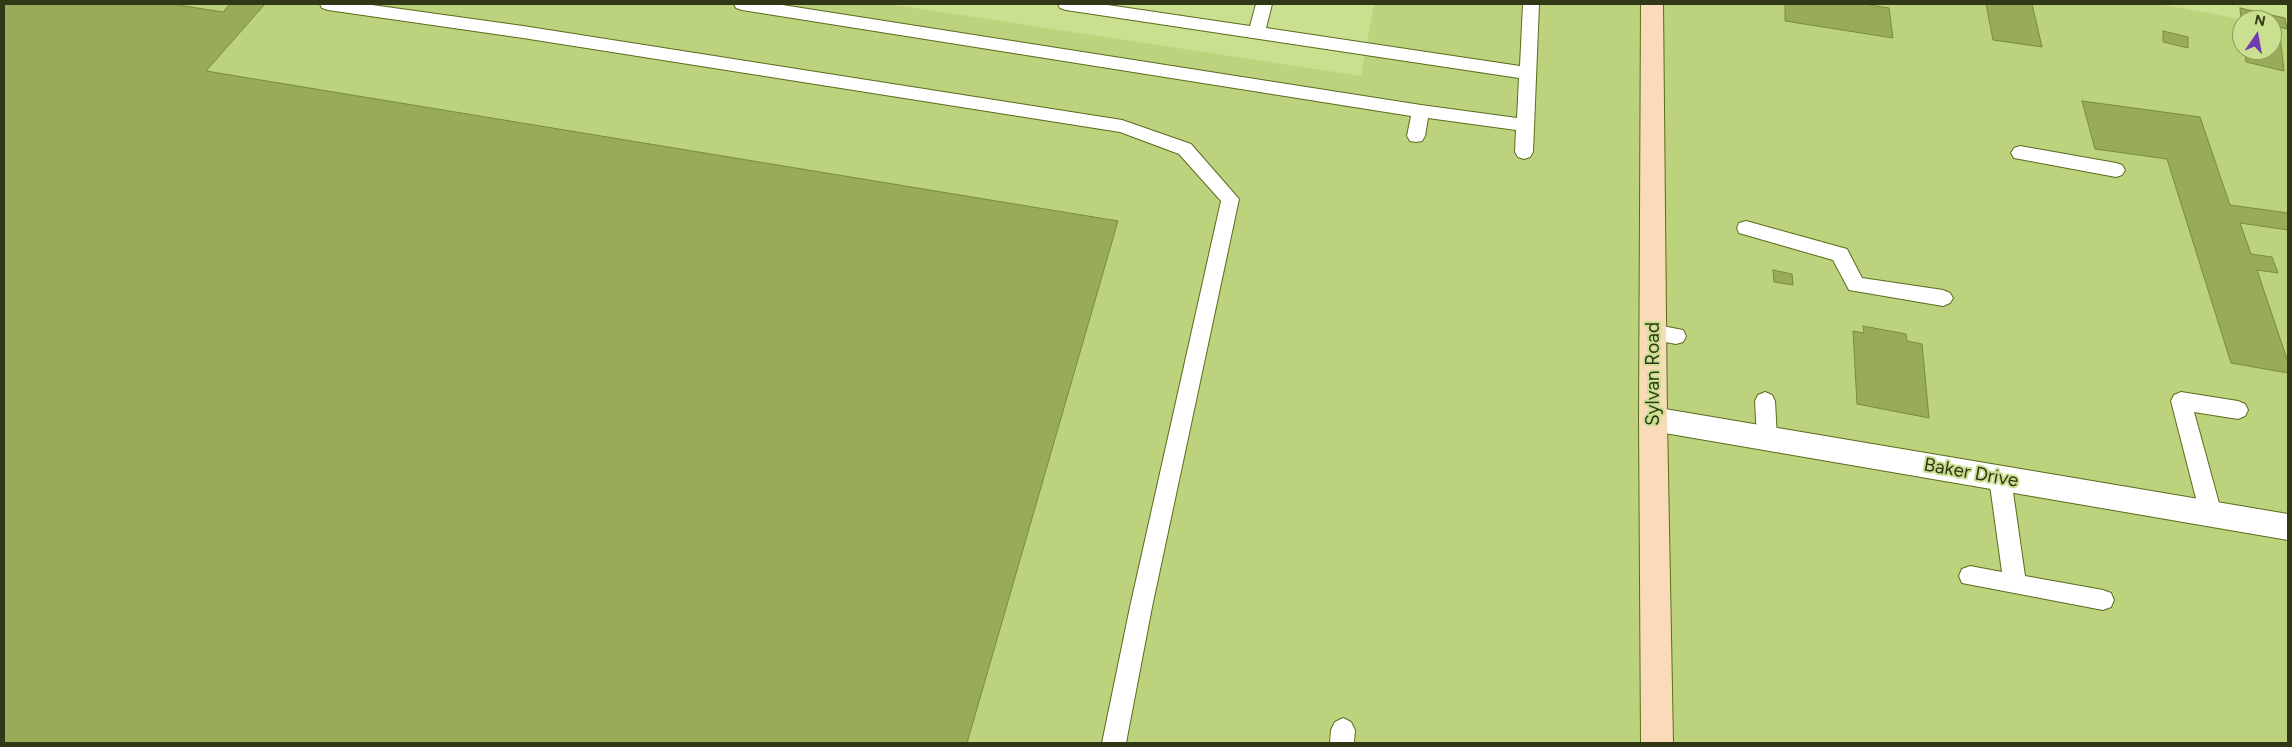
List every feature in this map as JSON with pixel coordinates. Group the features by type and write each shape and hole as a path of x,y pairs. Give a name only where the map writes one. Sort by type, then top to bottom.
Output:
{"main road":[{"name":"Sylvan Road","path":"1652,4 1664,334 1653,419 1657,743"}],"street":[{"name":"Baker Drive","path":"1653,419 2288,527"}],"lane":[{"path":"328,4 514,30 1122,126 1185,149 1230,199 1141,606 1114,743"},
{"path":"742,4 1420,111 1524,125"},
{"path":"1066,4 1527,73"},
{"path":"1257,32 1264,4"},
{"path":"1524,152 1531,4"},
{"path":"1416,136 1420,111"},
{"path":"2020,154 2116,170"},
{"path":"1746,228 1840,254 1856,285 1943,298"},
{"path":"1765,401 1767,438"},
{"path":"2211,514 2181,401 2238,410"},
{"path":"2000,478 2015,584"},
{"path":"1970,576 2103,600"}],"shaded area":[{"path":"4,4 889,4 1361,76 1374,4 2159,4 2232,18 2232,60 2282,60 2282,27 2288,28 2288,743 4,743"}],"building":[{"path":"4,4 172,4 223,12 230,4 265,4 206,71 1118,221 967,743 4,743"},
{"path":"1785,4 1864,4 1889,8 1893,38 1785,21"},
{"path":"1986,4 2032,4 2042,47 1993,40"},
{"path":"2282,17 2285,18 2287,29 2282,28"},
{"path":"2163,31 2188,37 2188,48 2163,42"},
{"path":"2282,53 2284,71 2246,62 2246,60 2282,60"},
{"path":"2082,101 2200,117 2230,205 2288,213 2288,230 2240,223 2251,254 2272,257 2278,273 2257,270 2288,362 2288,373 2231,363 2167,159 2095,149"},
{"path":"1773,270 1792,274 1793,285 1774,282"},
{"path":"1863,326 1906,334 1907,341 1922,344 1929,418 1857,404 1853,331 1864,333"}]}
